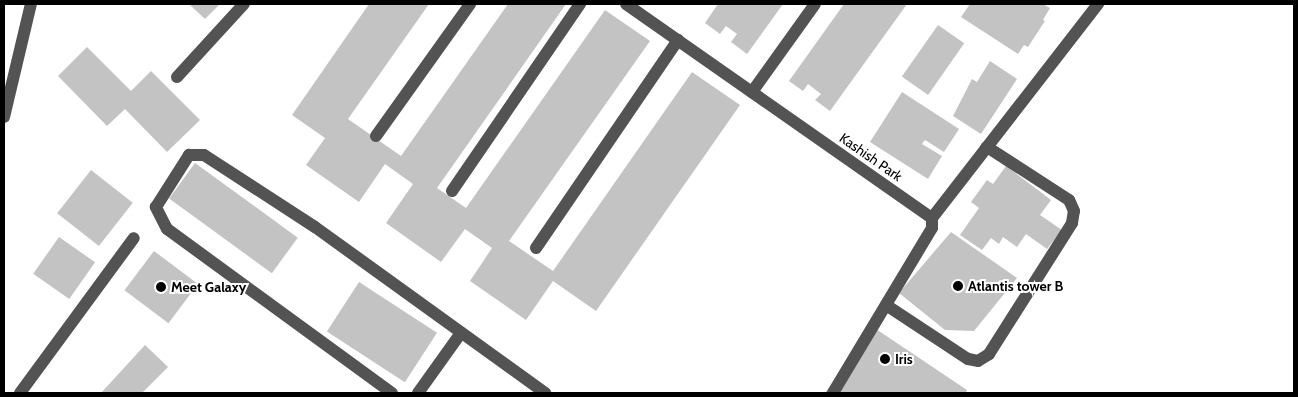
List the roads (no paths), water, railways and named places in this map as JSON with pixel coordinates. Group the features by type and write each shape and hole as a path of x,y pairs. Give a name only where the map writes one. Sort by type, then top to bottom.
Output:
{"street":[{"path":"4,117 31,4"},
{"path":"176,77 244,4"},
{"path":"376,136 470,4"},
{"path":"452,191 580,4"},
{"name":"Kashish Park","path":"626,4 932,218"},
{"path":"752,92 815,4"},
{"path":"833,393 932,228 932,218 1098,4"},
{"path":"536,248 678,40"},
{"path":"886,305 968,359 978,361 989,354 1072,223 1074,211 1069,200 987,147"},
{"path":"392,393 167,229 156,207 189,155 204,156 315,227 545,393"},
{"path":"20,393 134,238"},
{"path":"418,393 462,333"}],"place":[{"name":"Atlantis tower B","path":"958,286"},
{"name":"Meet Galaxy","path":"161,287"},
{"name":"Iris","path":"885,359"}]}
